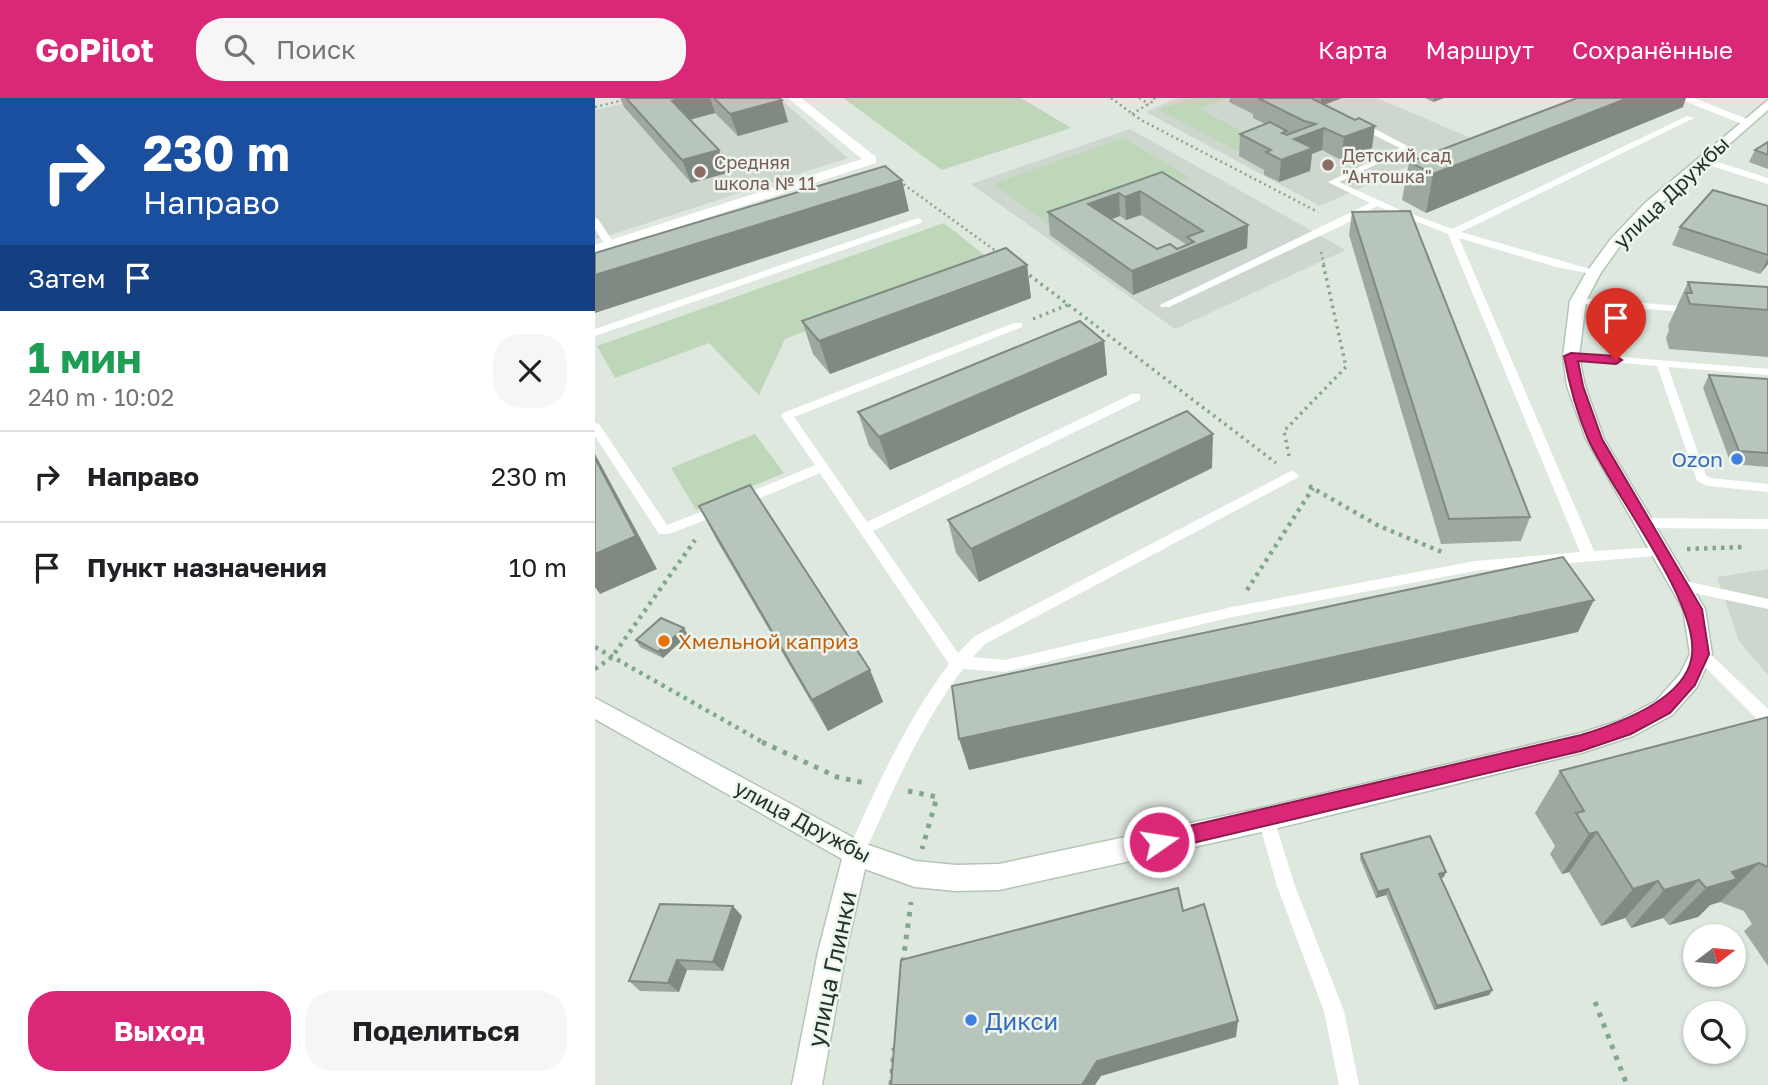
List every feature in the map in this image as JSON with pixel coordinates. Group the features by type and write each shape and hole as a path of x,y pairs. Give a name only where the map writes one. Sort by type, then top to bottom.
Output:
{"street":[{"path":"794,98 870,160"},
{"path":"1692,99 1746,121"},
{"name":"улица Дружбы","path":"595,708 856,853 915,874 956,878 999,877 1266,819 1581,743 1625,729 1664,708 1689,680 1701,654 1694,609 1595,439 1576,386 1571,356 1578,301 1615,243 1641,216 1768,104"},
{"path":"595,250 870,160"},
{"name":"улица Глинки","path":"807,1085 832,951 856,853"}],"lane":[{"path":"1452,233 1690,118"},
{"path":"1361,125 1407,148 1332,182 1375,204 1452,233 1593,274"},
{"path":"1702,160 1768,181"},
{"path":"1165,305 1375,204"},
{"path":"595,333 918,220"},
{"path":"595,221 610,245"},
{"path":"1452,233 1589,556"},
{"path":"1578,301 1713,312"},
{"path":"957,662 787,416 1018,325"},
{"path":"1571,356 1768,372"},
{"path":"1661,363 1701,478 1708,482 1768,488"},
{"path":"865,529 1136,397"},
{"path":"595,427 664,531 822,467"},
{"path":"856,853 920,722 957,662 980,640 1293,475"},
{"path":"1645,523 1768,523"},
{"path":"957,662 1005,666 1233,612 1475,566 1662,552"},
{"path":"1681,585 1768,604"},
{"path":"1701,654 1768,719"},
{"path":"1266,819 1286,886 1334,1011 1349,1085"}],"path":[{"path":"595,107 632,98"},
{"path":"1111,98 1132,114 1340,223"},
{"path":"1139,98 1150,105"},
{"path":"1132,114 1150,105 1155,99"},
{"path":"870,160 1006,258"},
{"path":"1293,475 1284,431 1346,368 1317,234"},
{"path":"1017,265 1293,475 1379,526 1475,566"},
{"path":"1018,325 1071,304"},
{"path":"1233,612 1313,488"},
{"path":"595,669 613,657 716,511"},
{"path":"1662,552 1710,547 1751,547"},
{"path":"595,647 744,734 837,777 937,797 915,874 901,975"},
{"path":"1595,1002 1627,1085"},
{"path":"891,1085 895,1044"}],"shaded area":[{"name":"Средняя школа № 11","path":"648,98 779,98 848,158 595,240 595,110"},
{"name":"Детский сад \"Антошка\"","path":"1177,98 1377,98 1471,138 1320,206 1146,112"},
{"path":"1130,129 1346,250 1175,329 971,184"},
{"path":"1768,569 1768,675 1739,641 1717,577"}],"green space":[{"path":"843,98 1021,98 1071,128 942,170"},
{"path":"1193,98 1229,98 1199,109 1262,141 1237,151 1159,110"},
{"path":"1123,138 1190,177 1053,228 993,184"},
{"path":"944,223 989,259 785,339 759,395 709,343 615,378 597,346"},
{"path":"755,434 784,473 696,510 671,468"}],"building":[{"path":"626,98 682,98 672,101 719,150 682,160"},
{"path":"714,98 779,98 782,100 730,114"},
{"path":"1258,98 1311,98 1355,120 1359,118 1375,126 1344,137 1324,128 1294,139 1313,148 1281,160 1266,152 1271,150 1240,134 1270,122 1287,131 1282,133 1287,135 1316,124 1304,121"},
{"path":"1577,98 1628,98 1433,174 1409,162"},
{"path":"1768,142 1768,155 1755,150"},
{"path":"885,166 902,180 595,275 595,253"},
{"path":"1162,172 1248,225 1132,271 1048,212","holes":["1140,191 1203,231 1187,237 1194,242 1177,249 1170,244 1157,249 1088,204 1119,193 1125,197"]},
{"path":"1713,190 1768,206 1768,255 1680,227"},
{"path":"1410,211 1530,517 1449,519 1352,212"},
{"path":"1006,248 1027,265 819,341 802,321"},
{"path":"1688,282 1768,287 1768,310 1690,304 1686,293 1692,293"},
{"path":"1080,321 1104,341 879,437 858,412"},
{"path":"1709,375 1768,379 1768,453 1739,451"},
{"path":"1187,411 1213,434 971,549 948,520"},
{"path":"595,458 636,536 595,554"},
{"path":"750,485 870,670 812,700 699,506"},
{"path":"1563,557 1594,600 959,739 952,686"},
{"path":"661,618 684,628 658,652 636,640"},
{"path":"1768,717 1768,867 1759,863 1732,872 1737,879 1706,888 1699,880 1664,890 1658,881 1633,889 1597,832 1589,834 1576,813 1584,811 1560,771"},
{"path":"1430,836 1446,872 1439,874 1492,990 1437,1006 1388,889 1378,892 1361,854"},
{"path":"1178,888 1183,911 1204,904 1238,1021 1097,1061 1082,1085 891,1085 901,960"},
{"path":"660,904 733,906 713,962 677,960 668,983 629,981"}],"place":[{"name":"Детский сад \"Антошка\"","path":"1328,165"},
{"name":"Средняя школа № 11","path":"700,172"},
{"name":"Ozon","path":"1737,459"},
{"name":"Хмельной каприз","path":"664,641"},
{"name":"Дикси","path":"971,1020"}],"route":[{"path":"1159,842 1581,743 1625,729 1664,708 1689,680 1701,654 1694,609 1595,439 1576,386 1571,356 1616,360"}]}
